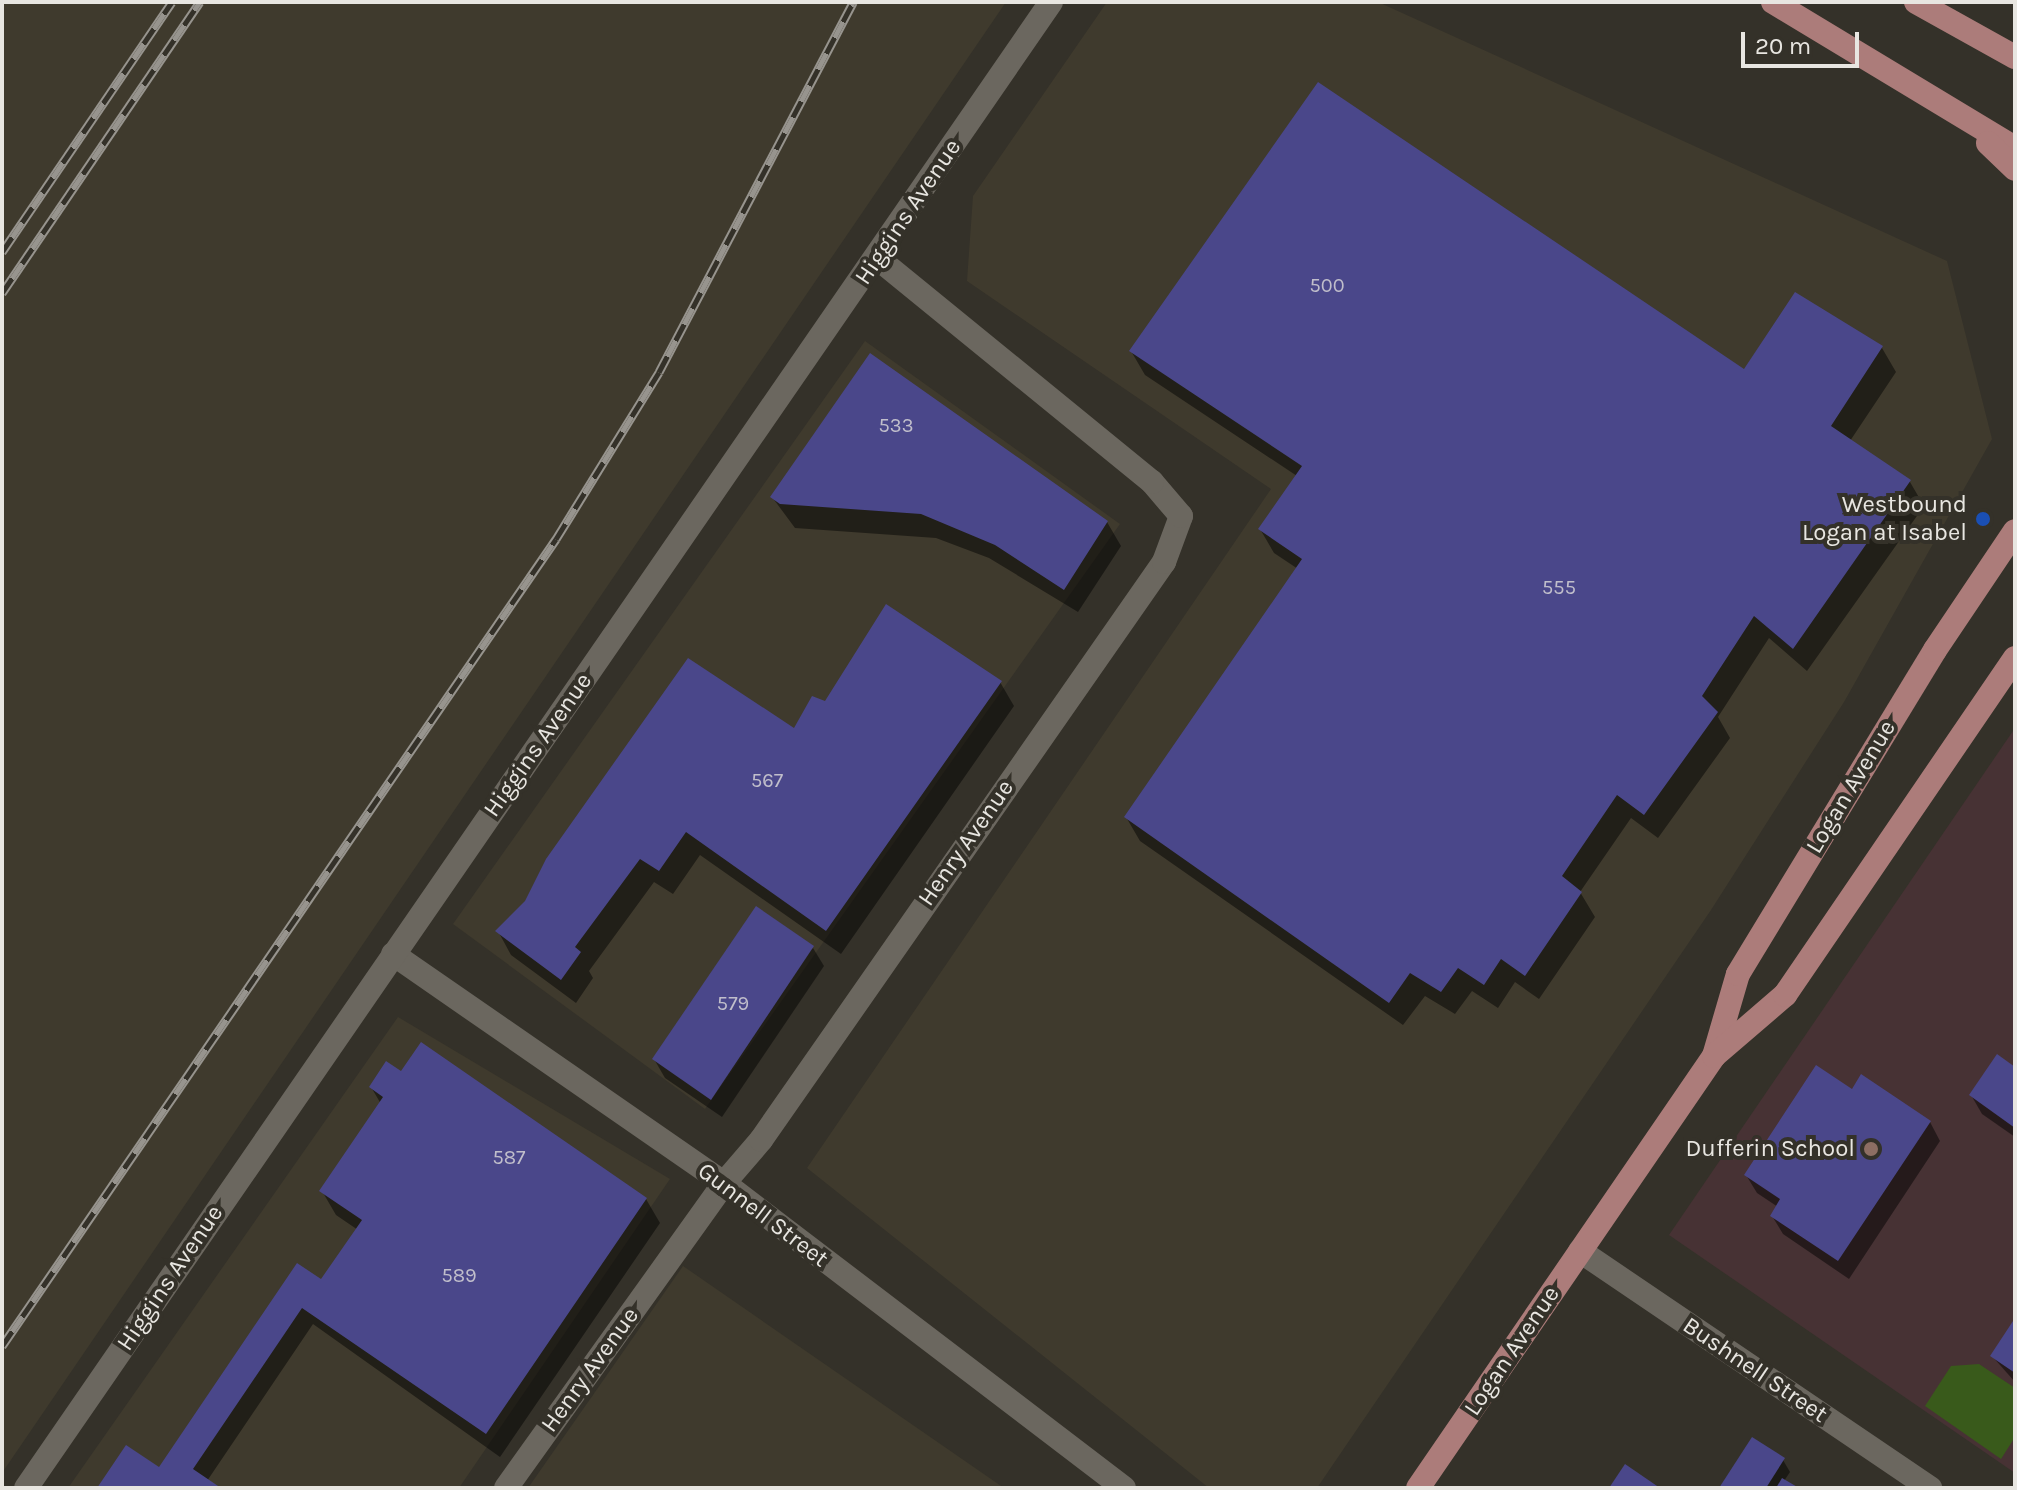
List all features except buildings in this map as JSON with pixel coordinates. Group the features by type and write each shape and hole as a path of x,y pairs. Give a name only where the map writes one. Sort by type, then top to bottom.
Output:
{"main road":[{"path":"1773,2 2015,148"},
{"path":"1916,2 2015,57"},
{"path":"1955,110 2015,169"},
{"name":"Logan Avenue","path":"1714,1056 1738,974 1935,650 2015,531"},
{"name":"Logan Avenue","path":"1418,1488 1714,1056 1785,995 2015,658"}],"street":[{"name":"Higgins Avenue","path":"26,1488 1051,2"},
{"name":"Henry Avenue","path":"506,1488 724,1183 761,1140 1164,562 1181,516 1140,472 877,258"},
{"name":"Gunnell Street","path":"393,954 724,1183 1124,1488"},
{"name":"Bushnell Street","path":"1580,1251 1930,1488"}],"shaded area":[{"path":"2,2 1006,2 2,1473"},
{"path":"1107,2 1378,2 1947,261 1992,439 1844,702 1711,910 1317,1488 1209,1488 807,1168 1271,489 967,281 973,196"},
{"path":"865,341 1120,524 705,1109 453,924"},
{"name":"Dufferin School","path":"2015,728 2015,1473 1669,1235"},
{"path":"398,1017 670,1179 459,1488 68,1488"},
{"path":"683,1266 1004,1488 528,1488"}],"green space":[{"path":"1979,1364 2015,1388 2015,1437 2001,1459 1925,1406 1951,1366"}],"railway":[{"path":"2,252 172,2"},
{"path":"2,293 200,2"},
{"path":"2,1346 556,539 659,372 853,2"}],"place":[{"name":"Westbound Logan at Isabel","path":"1983,519"},
{"name":"Dufferin School","path":"1871,1149"}]}
